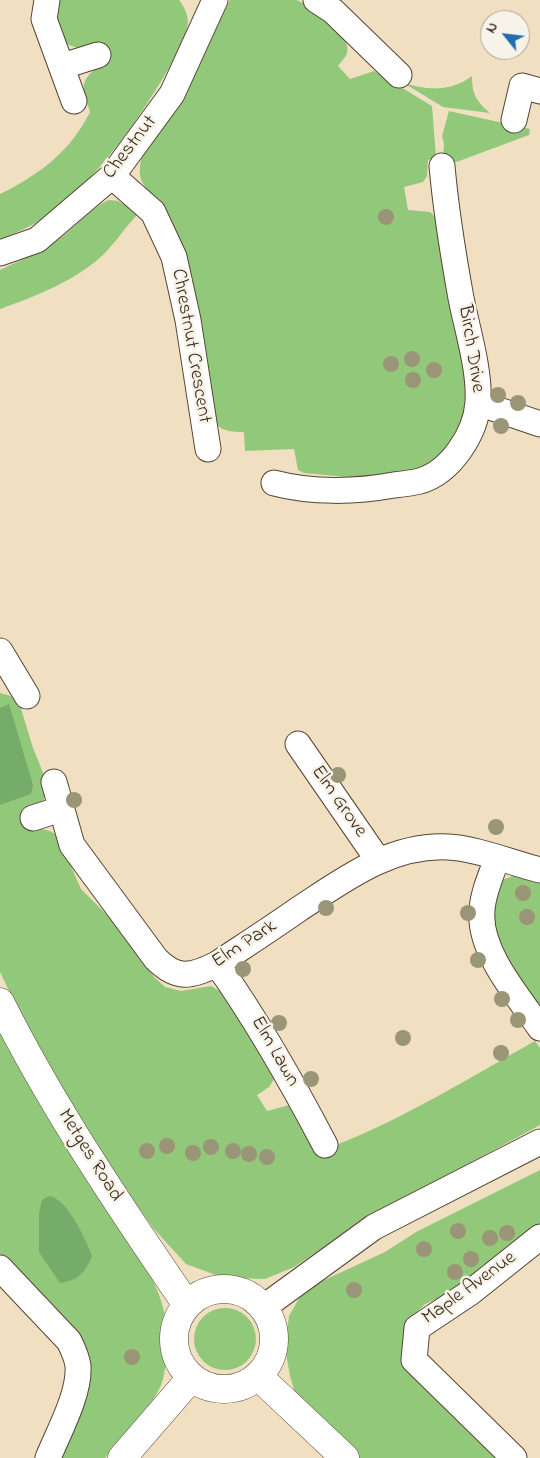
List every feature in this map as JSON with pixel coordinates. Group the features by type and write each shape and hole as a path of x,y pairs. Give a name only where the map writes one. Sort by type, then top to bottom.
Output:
{"street":[{"path":"47,0 44,19 74,101"},
{"name":"Chestnut","path":"0,253 37,240 112,176 172,94 215,0"},
{"path":"316,0 333,11 399,75"},
{"path":"62,66 98,55"},
{"path":"514,120 522,86 540,91"},
{"name":"Birch Drive","path":"274,483 297,489 374,489 422,480 438,471 455,457 472,426 478,403 476,376 452,247 442,166"},
{"name":"Chrestnut Crescent","path":"112,176 153,212 174,257 188,320 208,449"},
{"path":"478,403 540,424"},
{"path":"0,651 27,696"},
{"name":"Elm Grove","path":"298,744 378,860"},
{"name":"Elm Park","path":"54,782 72,845 130,920 146,946 167,970 181,976 206,970 217,964 334,886 378,860 400,852 446,846 467,848 497,859 540,870"},
{"path":"33,818 61,809"},
{"path":"497,859 482,909 482,928 486,944 540,1028"},
{"name":"Elm Lawn","path":"217,964 252,1014 285,1068 325,1145"},
{"name":"Metges Road","path":"0,1002 29,1060 107,1187 187,1305"},
{"path":"264,1307 374,1227 540,1142"},
{"name":"Maple Avenue","path":"514,1458 499,1441 414,1360 417,1328 471,1292 540,1237"},
{"path":"0,1268 69,1341 75,1353 78,1368 72,1398 48,1458"},
{"path":"226,1288 244,1292 264,1307 274,1328 274,1344 268,1363 258,1376 248,1383 225,1389 213,1388 192,1377 180,1362 174,1337 180,1315 187,1305 207,1291 226,1288"},
{"path":"258,1376 346,1458"},
{"path":"122,1458 192,1377"}],"green space":[{"path":"53,0 179,0 188,21 186,34 155,91 133,125 95,173 51,214 0,240 0,194 28,179 63,151 90,112 84,87 87,77 98,67 81,49 69,45 61,37"},
{"path":"230,0 296,0 303,3 320,14 344,38 347,53 338,66 350,79 374,71 432,106 436,157 428,160 427,176 423,182 404,187 408,210 430,212 438,220 470,389 459,435 429,467 378,480 304,473 298,470 294,449 245,451 244,432 226,430 218,426 211,419 155,198 143,183 140,169 142,155 191,79"},
{"path":"472,76 476,97 481,105 490,113 443,107 402,82 420,87 438,88 456,85"},
{"path":"449,111 530,129 529,135 451,164 443,158 444,144 442,136"},
{"path":"109,200 118,201 139,213 103,255 68,280 0,309 0,270 56,241 92,211"},
{"path":"0,693 11,696 19,702 33,748 46,780 44,800 37,806 30,829 49,831 58,837 81,889 121,929 154,977 165,987 181,991 211,986 225,994 235,1014 273,1069 274,1079 269,1087 257,1095 267,1111 289,1105 331,1147 384,1124 460,1084 535,1041 540,1048 540,1125 370,1217 294,1267 265,1279 224,1278 186,1264 154,1229 110,1169 34,1043 0,972"},
{"path":"9,704 33,785 31,794 0,805 0,708"},
{"path":"518,874 540,879 540,1013 505,960 491,913 502,880"},
{"path":"0,1030 60,1137 132,1243 146,1267 158,1293 166,1319 168,1348 163,1379 154,1399 105,1458 60,1458 89,1384 33,1288 0,1254"},
{"path":"540,1170 540,1224 454,1292 425,1304 415,1314 404,1334 503,1458 358,1458 296,1396 285,1347 289,1316 301,1295 318,1283 385,1252 416,1232"},
{"path":"49,1196 56,1198 69,1212 81,1231 92,1256 87,1267 77,1278 60,1283 39,1252 39,1213 42,1200"},
{"path":"219,1308 231,1308 247,1317 254,1327 256,1339 254,1351 247,1361 231,1370 219,1370 208,1365 199,1356 194,1345 194,1333 199,1322 208,1313"}]}
